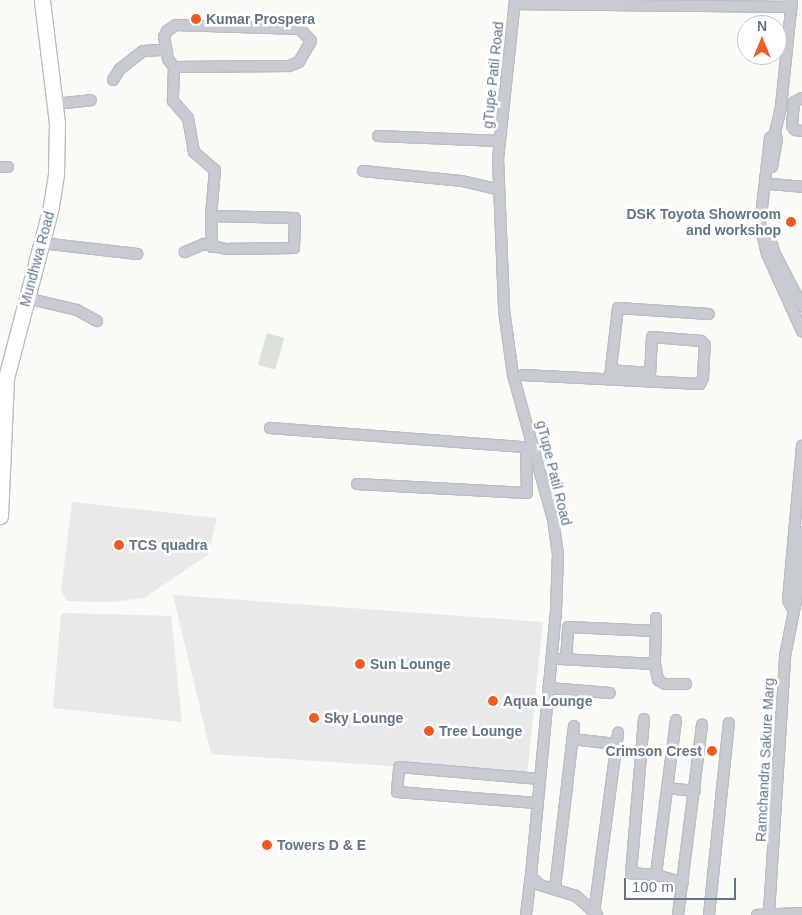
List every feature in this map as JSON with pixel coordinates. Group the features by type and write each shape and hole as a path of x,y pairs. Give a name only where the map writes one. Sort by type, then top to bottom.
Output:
{"highway":[{"name":"Mundhwa Road","path":"0,516 4,354 41,204 46,173 47,123 32,0"},
{"name":"Mundhwa Road","path":"4,354 26,298 41,243 56,174 55,104 42,0"}],"street":[{"path":"515,2 792,3 780,110 775,134 770,138 760,224 767,254 790,293 802,306"},
{"name":"gTupe Patil Road","path":"515,2 500,141 498,189 508,351 530,448 558,553 552,658 535,779 531,878 526,915"},
{"path":"174,67 289,66 299,62 311,41 300,29 176,25 167,31 165,50 174,67 173,101 188,118 194,152 215,170 211,216 212,247"},
{"path":"113,80 120,68 142,51 165,50"},
{"path":"802,98 796,99 793,112 793,129 802,131"},
{"path":"55,104 91,100"},
{"path":"780,110 793,112"},
{"path":"775,134 778,139 770,184 767,225 771,244 802,331"},
{"path":"378,136 500,141"},
{"path":"363,171 453,180 498,189"},
{"path":"770,184 802,187"},
{"path":"184,252 204,244 212,247 288,250 295,245 295,218 211,216"},
{"path":"41,243 137,254"},
{"path":"26,298 77,310 97,321"},
{"path":"610,375 618,308 709,314"},
{"path":"523,375 610,375 650,372 652,338 701,341 705,345 703,378 700,384 610,375"},
{"path":"270,428 530,448 527,493 356,484"},
{"name":"Ramchandra Sakure Marg","path":"769,913 785,656 797,608 795,562 802,446"},
{"name":"Ramchandra Sakure Marg","path":"795,562 802,532"},
{"path":"656,618 655,664 661,683 686,684"},
{"path":"566,659 568,627 656,631"},
{"path":"552,658 655,664"},
{"path":"548,688 610,693"},
{"path":"644,720 631,873 684,882"},
{"path":"656,876 676,720"},
{"path":"709,915 729,723"},
{"path":"678,915 684,882 702,725"},
{"path":"555,888 574,726"},
{"path":"572,739 617,738 595,914"},
{"path":"534,803 397,792 399,767 535,779"},
{"path":"667,788 695,791"},
{"path":"531,878 540,885 555,888 576,896 595,914"},
{"path":"757,915 802,913"}],"shaded area":[{"path":"267,333 284,338 275,370 258,365"},
{"path":"72,502 217,518 208,555 144,598 112,602 67,601 61,591"},
{"path":"173,595 543,622 527,775 211,754"},
{"path":"61,614 171,616 182,722 53,708"}],"place":[{"name":"Kumar Prospera","path":"196,19"},
{"name":"DSK Toyota Showroom and workshop","path":"791,222"},
{"name":"TCS quadra","path":"119,545"},
{"name":"Sun Lounge","path":"360,664"},
{"name":"Aqua Lounge","path":"493,701"},
{"name":"Sky Lounge","path":"314,718"},
{"name":"Tree Lounge","path":"429,731"},
{"name":"Crimson Crest","path":"712,751"},
{"name":"Towers D & E","path":"267,845"}]}
